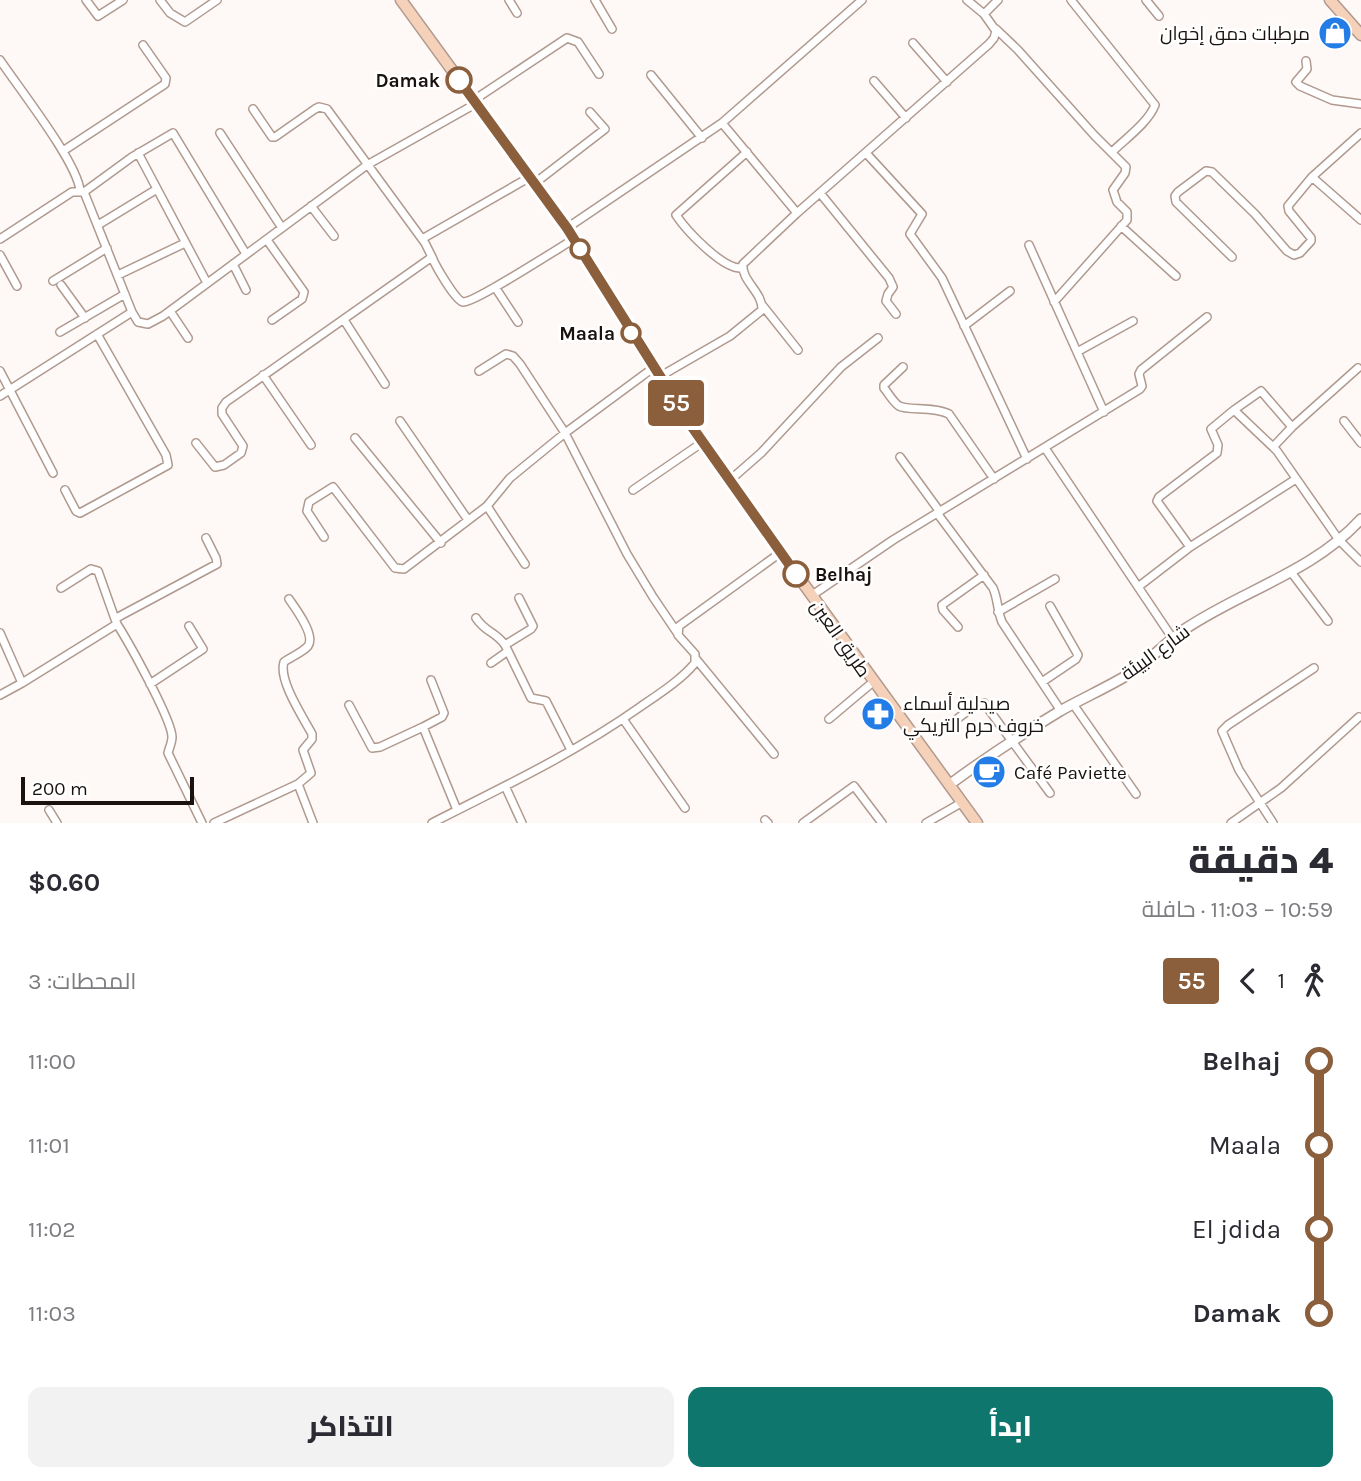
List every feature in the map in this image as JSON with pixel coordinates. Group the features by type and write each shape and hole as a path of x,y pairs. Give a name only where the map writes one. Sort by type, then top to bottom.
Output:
{"main road":[{"path":"1330,0 1361,35"},
{"name":"طريق العين","path":"406,2 567,228 653,368 729,481 977,823"}],"street":[{"path":"86,0 98,16 123,0"},
{"path":"160,0 170,13 185,22 217,0"},
{"path":"509,0 517,13"},
{"path":"595,0 612,29"},
{"path":"567,228 722,123 862,0"},
{"path":"967,0 984,14 1127,169 1113,190 1117,202 1128,215 1054,302"},
{"path":"984,14 998,0"},
{"path":"1071,0 1155,105 1154,110 1112,152"},
{"path":"1146,0 1159,16"},
{"path":"742,268 749,258 797,213 989,44 996,29"},
{"path":"0,60 63,151 98,225 132,312 138,322 148,324 170,311 367,165 476,102 567,38 578,42 599,74"},
{"path":"914,43 947,82"},
{"path":"63,151 164,84 166,78 143,45"},
{"path":"1306,61 1307,69 1296,82 1300,86 1332,100 1361,104"},
{"path":"652,75 702,138"},
{"path":"874,80 906,118"},
{"path":"253,109 272,137 275,137 315,109 325,108 422,239 444,278 463,302 495,287 574,239"},
{"path":"422,239 533,180 605,129 590,112"},
{"path":"722,123 797,213"},
{"path":"0,227 3,237 72,192 82,192 138,153 173,133 246,254"},
{"path":"220,133 282,228"},
{"path":"1233,257 1176,202 1175,196 1178,192 1206,171 1212,172 1255,214 1287,251 1294,255 1300,253 1311,238 1289,211 1289,206 1312,177 1361,133"},
{"path":"742,268 732,268 693,236 676,215 747,152"},
{"path":"138,153 206,283"},
{"path":"866,153 920,211 922,218 910,234 942,278 1027,459"},
{"path":"1312,177 1361,220"},
{"path":"98,225 157,189"},
{"path":"820,193 891,281 893,287 886,298 896,314"},
{"path":"311,206 334,236"},
{"path":"1121,226 1176,276"},
{"path":"267,240 304,292 302,299 272,320"},
{"path":"118,275 185,243"},
{"path":"1030,245 1104,412"},
{"path":"53,281 107,248"},
{"path":"0,255 17,286"},
{"path":"196,443 215,467 224,465 241,453 243,446 222,414 226,402 432,257"},
{"path":"233,264 246,290"},
{"path":"742,268 763,306 798,351"},
{"path":"61,285 85,318"},
{"path":"495,287 518,321"},
{"path":"964,326 1010,291"},
{"path":"60,332 125,294"},
{"path":"659,377 730,336 762,310 763,306"},
{"path":"170,311 188,338"},
{"path":"0,396 132,312"},
{"path":"811,596 893,540 1140,389 1141,370 1207,317"},
{"path":"344,320 385,384"},
{"path":"1077,352 1133,321"},
{"path":"65,490 76,511 80,513 168,465 166,455 97,334"},
{"path":"729,481 761,453 841,367 878,338"},
{"path":"479,371 506,354 513,356 565,433 627,554 653,597 696,659 774,754"},
{"path":"903,367 884,385 892,399 902,407 941,410 950,414 994,479"},
{"path":"324,537 307,507 309,502 333,487 398,570 407,568 487,506 510,478 565,433 653,368"},
{"path":"1273,447 1358,368"},
{"path":"0,371 53,473"},
{"path":"263,376 311,445"},
{"path":"1191,547 1157,501 1217,453 1218,445 1211,429 1261,391 1292,427"},
{"path":"1234,410 1273,447 1339,540 1361,562"},
{"path":"400,421 468,520"},
{"path":"1345,421 1361,443"},
{"path":"355,438 441,542"},
{"path":"633,490 703,442"},
{"path":"1045,448 1173,639"},
{"path":"900,457 984,575 998,598 998,612 1060,711"},
{"path":"1138,587 1191,547 1296,479"},
{"path":"487,506 525,564"},
{"name":"شارع البيئة","path":"949,785 1060,711 1129,674 1184,630 1256,588 1291,572 1339,540 1361,519"},
{"path":"0,695 116,622 217,564 206,538"},
{"path":"678,635 679,626 780,552"},
{"path":"61,588 91,569 98,571 116,622 150,684 172,735 168,753 170,759 202,823"},
{"path":"1291,572 1328,621"},
{"path":"958,627 943,610 942,605 984,575"},
{"path":"998,612 1055,579"},
{"path":"491,663 533,626 519,598"},
{"path":"214,823 298,784 311,773 303,748 312,739 312,734 284,679 282,668 284,662 308,646 309,631 289,599"},
{"path":"1042,682 1076,659 1077,655 1049,606"},
{"path":"476,618 484,629 497,634 531,698 546,701 571,750"},
{"path":"150,684 203,649 189,626"},
{"path":"0,633 22,683"},
{"path":"432,823 506,788 623,719 659,694 694,665 696,659"},
{"path":"1273,823 1239,771 1222,731 1228,724 1314,668"},
{"path":"349,705 369,744 375,749 442,717 444,713 431,680"},
{"path":"829,719 873,682"},
{"path":"957,719 974,706 984,703 1051,793"},
{"path":"1073,704 1136,794"},
{"path":"1231,823 1260,804 1305,767 1359,716"},
{"path":"623,719 685,808"},
{"path":"422,727 457,810"},
{"path":"298,784 313,823"},
{"path":"803,823 854,786 882,823"},
{"path":"506,788 522,823"},
{"path":"926,823 961,803"},
{"path":"50,810 57,823"}],"bus line":[{"name":"55","path":"459,80 567,228 690,424 796,574"}],"place":[{"name":"مرطبات دمق إخوان","path":"1335,33"},
{"name":"Damak","path":"459,80"},
{"name":"Maala","path":"631,333"},
{"name":"Belhaj","path":"796,574"},
{"name":"صيدلية أسماء خروف حرم التريكي","path":"878,714"},
{"name":"Café Paviette","path":"989,772"}]}
